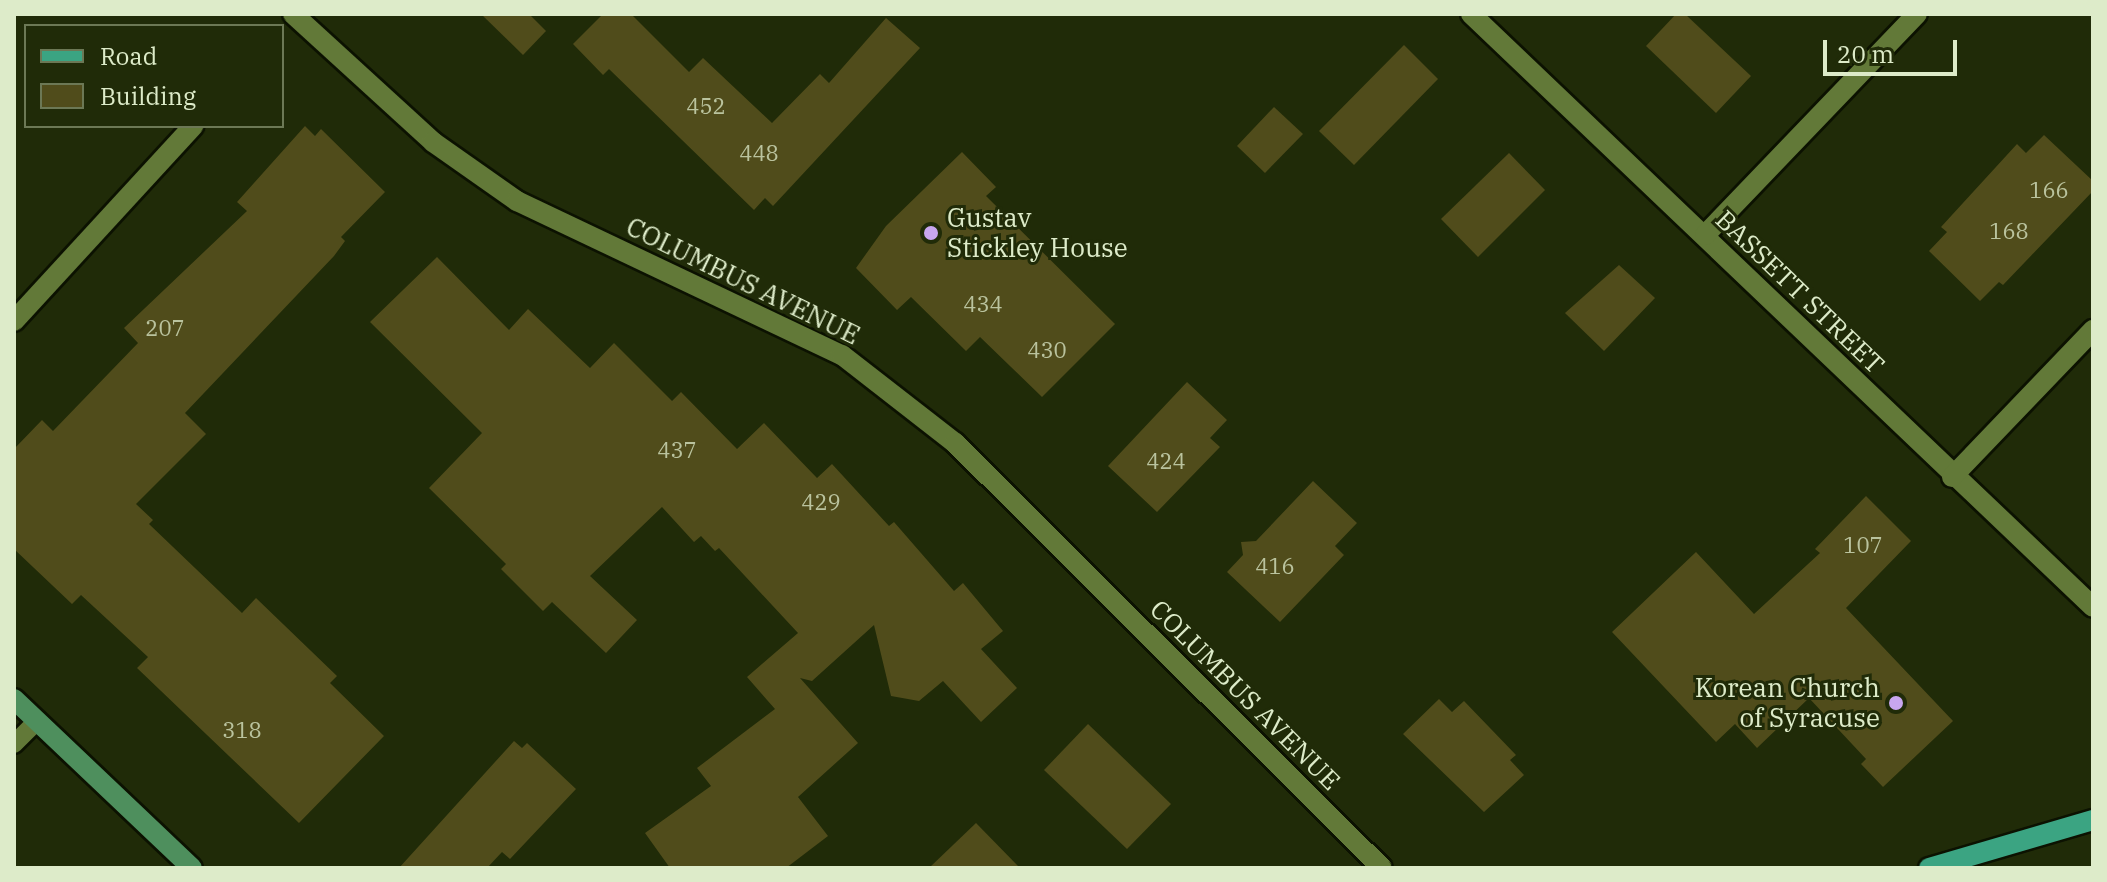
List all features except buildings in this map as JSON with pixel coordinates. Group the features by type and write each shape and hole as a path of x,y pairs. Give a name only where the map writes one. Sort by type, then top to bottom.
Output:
{"main road":[{"path":"1929,868 2093,820"}],"street":[{"name":"BASSETT STREET","path":"1471,14 1705,235 1952,477 2093,607"},
{"path":"1705,235 1917,14"},
{"name":"COLUMBUS AVENUE","path":"291,18 433,142 517,201 842,355 905,404 955,443 1382,868"},
{"path":"14,321 191,128"},
{"path":"1952,477 2093,330"},
{"path":"14,699 192,868"}],"lane":[{"path":"14,744 37,721"}],"place":[{"name":"Gustav Stickley House","path":"931,233"},
{"name":"Korean Church of Syracuse","path":"1896,703"}]}
